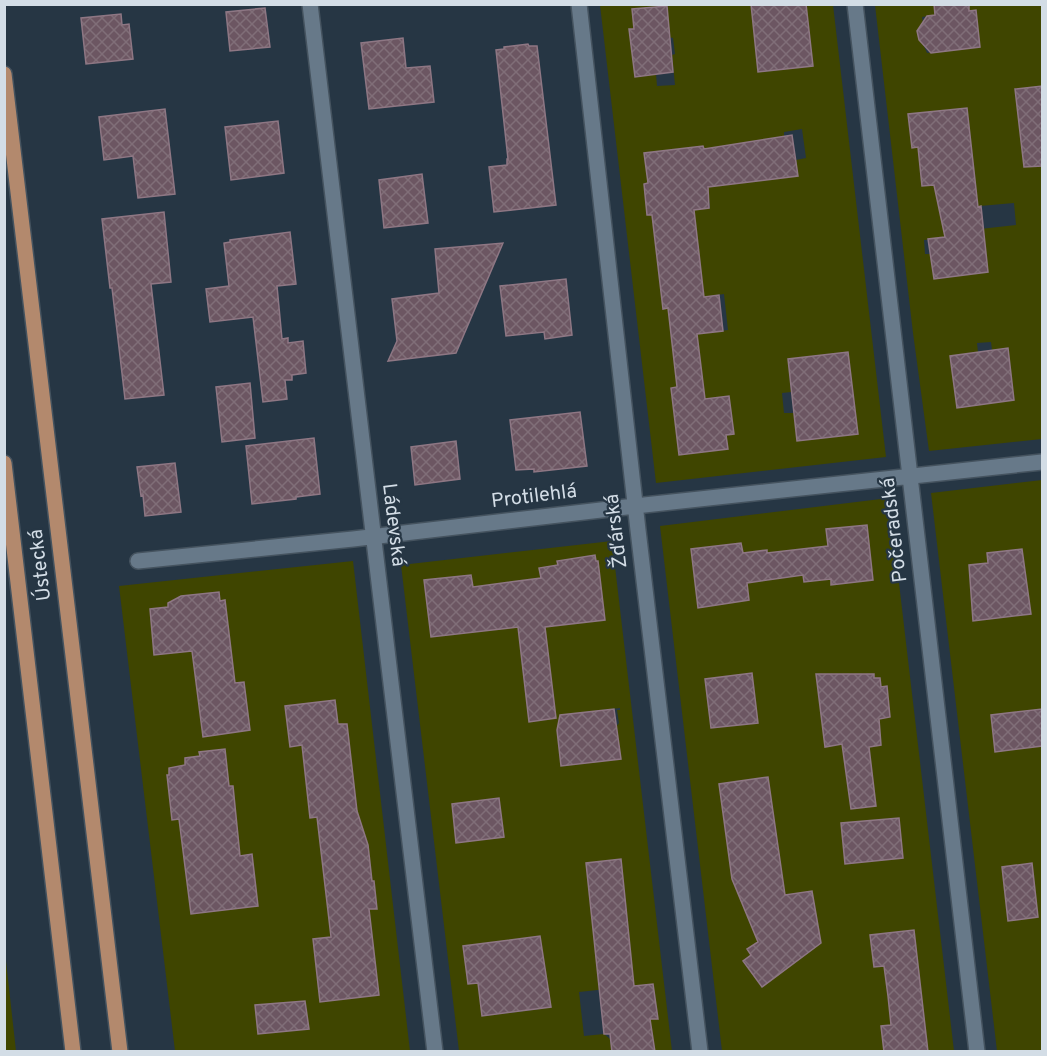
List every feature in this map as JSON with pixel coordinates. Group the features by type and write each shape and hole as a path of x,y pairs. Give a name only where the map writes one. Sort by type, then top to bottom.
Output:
{"main road":[{"name":"Ústecká","path":"4,74 120,1052"},
{"name":"Ústecká","path":"4,463 73,1052"}],"street":[{"name":"Ládevská","path":"310,4 435,1052"},
{"name":"Žďárská","path":"579,4 635,506 700,1052"},
{"name":"Počeradská","path":"855,4 977,1052"},
{"name":"Protilehlá","path":"138,561 1042,462"}],"green space":[{"path":"600,5 751,5 759,72 813,66 806,5 833,5 886,457 656,483","holes":["630,29 673,38 675,85 657,86 656,74","802,129 806,158 796,160 798,175 753,181 748,142 784,136 784,132","703,146 710,208 648,215 644,184 648,183 644,153","724,294 728,330 672,337 668,308 663,309 704,297","848,352 857,434 797,441 794,413 784,413 782,393 791,392 788,359","703,384 705,399 729,396 734,434 726,435 728,449 679,455 672,388"]},
{"path":"875,5 934,5 935,15 922,17 923,23 917,31 927,53 980,47 976,10 969,11 969,5 1042,5 1042,86 1015,90 1019,120 1042,118 1042,439 929,451","holes":["967,108 975,180 922,186 918,147 912,147 909,114","1014,203 1016,225 980,229 980,206","983,233 988,272 934,279 930,254 925,254 924,240","991,342 992,350 1008,348 1014,400 957,408 950,356 978,352 977,343"]},
{"path":"1042,480 1042,1051 997,1051 931,493"},
{"path":"889,498 954,1051 722,1051 660,526"},
{"path":"612,541 672,1051 655,1051 650,1019 658,1018 653,984 579,992 584,1036 604,1034 610,1039 612,1051 459,1051 401,565","holes":["595,556 598,561 543,596 539,568 558,565 557,561","470,575 473,587 490,585 477,631 431,637 424,580","549,656 554,718 529,721 521,658","620,708 617,710 619,723 616,727 620,759 566,764 560,759 560,715","499,799 456,842 452,804","621,859 629,935 594,938 587,863","540,937 534,960 540,1009 483,1016 478,983 468,984 463,946"]},
{"path":"353,561 410,1051 175,1051 119,586"},
{"path":"5,952 16,1051 5,1051"}],"building":[{"path":"751,4 806,4 813,66 758,72"},
{"path":"934,4 969,4 969,11 976,10 980,47 931,53 919,40 917,31 927,16 935,15"},
{"path":"667,6 673,72 635,77 629,29 634,29 632,9"},
{"path":"265,8 270,47 230,51 226,12"},
{"path":"121,14 122,25 129,24 133,59 86,64 81,18"},
{"path":"403,38 406,68 430,66 434,102 369,109 361,43"},
{"path":"528,44 537,46 556,205 494,212 489,167 507,165 508,159 496,50"},
{"path":"1042,86 1042,166 1024,167 1015,89"},
{"path":"967,108 988,272 934,279 928,239 945,237 934,185 922,186 918,147 912,148 908,114"},
{"path":"165,109 175,194 138,198 133,156 104,160 99,117"},
{"path":"278,121 284,173 231,180 225,127"},
{"path":"792,135 798,176 708,187 709,208 694,210 704,297 719,295 723,331 697,334 705,399 729,396 734,434 726,435 728,449 679,455 671,388 677,387 668,308 663,309 652,215 647,215 644,184 648,183 644,153 703,146 704,149"},
{"path":"422,174 428,223 384,228 379,180"},
{"path":"164,212 171,282 151,284 164,395 125,399 102,219"},
{"path":"290,232 296,284 277,286 282,339 288,338 288,343 303,341 306,373 292,375 292,380 285,380 287,399 263,402 253,317 210,322 206,289 229,286 224,243 230,240"},
{"path":"503,243 456,353 388,361 397,341 392,299 439,293 435,249"},
{"path":"566,279 572,335 545,339 544,332 506,336 500,286"},
{"path":"1008,348 1014,400 957,408 950,356"},
{"path":"848,352 858,434 797,441 788,359"},
{"path":"250,383 255,438 222,442 216,387"},
{"path":"580,412 587,466 534,472 534,469 516,470 510,420"},
{"path":"314,438 320,494 252,504 246,446"},
{"path":"456,441 460,479 415,485 411,447"},
{"path":"175,463 181,512 145,516 137,467"},
{"path":"867,525 873,580 831,585 831,579 804,582 803,575 747,583 749,600 698,608 691,549 741,543 743,553 767,550 767,553 828,546 826,529"},
{"path":"1022,549 1031,614 973,621 969,565 988,563 987,553"},
{"path":"595,555 598,561 605,620 545,627 556,718 529,722 518,627 431,637 424,580 471,575 473,587 541,578 539,568 558,565 557,561"},
{"path":"219,592 220,601 225,600 235,683 244,682 250,730 203,737 192,651 154,655 150,609 168,607 168,603 181,596"},
{"path":"752,673 758,723 711,728 705,679"},
{"path":"816,674 874,674 874,678 880,678 881,687 887,686 890,717 879,719 881,745 869,747 876,806 851,809 842,744 825,747"},
{"path":"335,700 338,724 347,724 357,811 368,845 372,881 374,881 377,909 369,909 379,995 320,1002 313,939 331,937 317,817 310,818 302,745 290,747 285,706"},
{"path":"614,709 621,759 561,766 557,730 560,715"},
{"path":"1042,709 1042,746 995,752 991,715"},
{"path":"225,749 229,786 233,786 240,856 252,854 258,906 191,914 179,819 172,820 167,775 169,775 169,768 185,765 185,758 200,756 199,752"},
{"path":"768,777 785,895 812,891 821,943 762,987 743,961 751,955 747,949 758,942 732,879 719,784"},
{"path":"499,798 504,837 456,843 452,804"},
{"path":"899,818 903,858 845,864 841,823"},
{"path":"621,859 634,986 653,984 658,1019 650,1019 655,1052 612,1052 610,1034 604,1034 586,863"},
{"path":"1032,863 1038,917 1008,921 1002,867"},
{"path":"914,930 928,1052 884,1052 881,1026 891,1025 888,996 884,966 874,967 870,935"},
{"path":"540,936 551,1007 482,1016 478,983 468,984 463,946"},
{"path":"305,1001 309,1029 258,1034 255,1005"}]}
